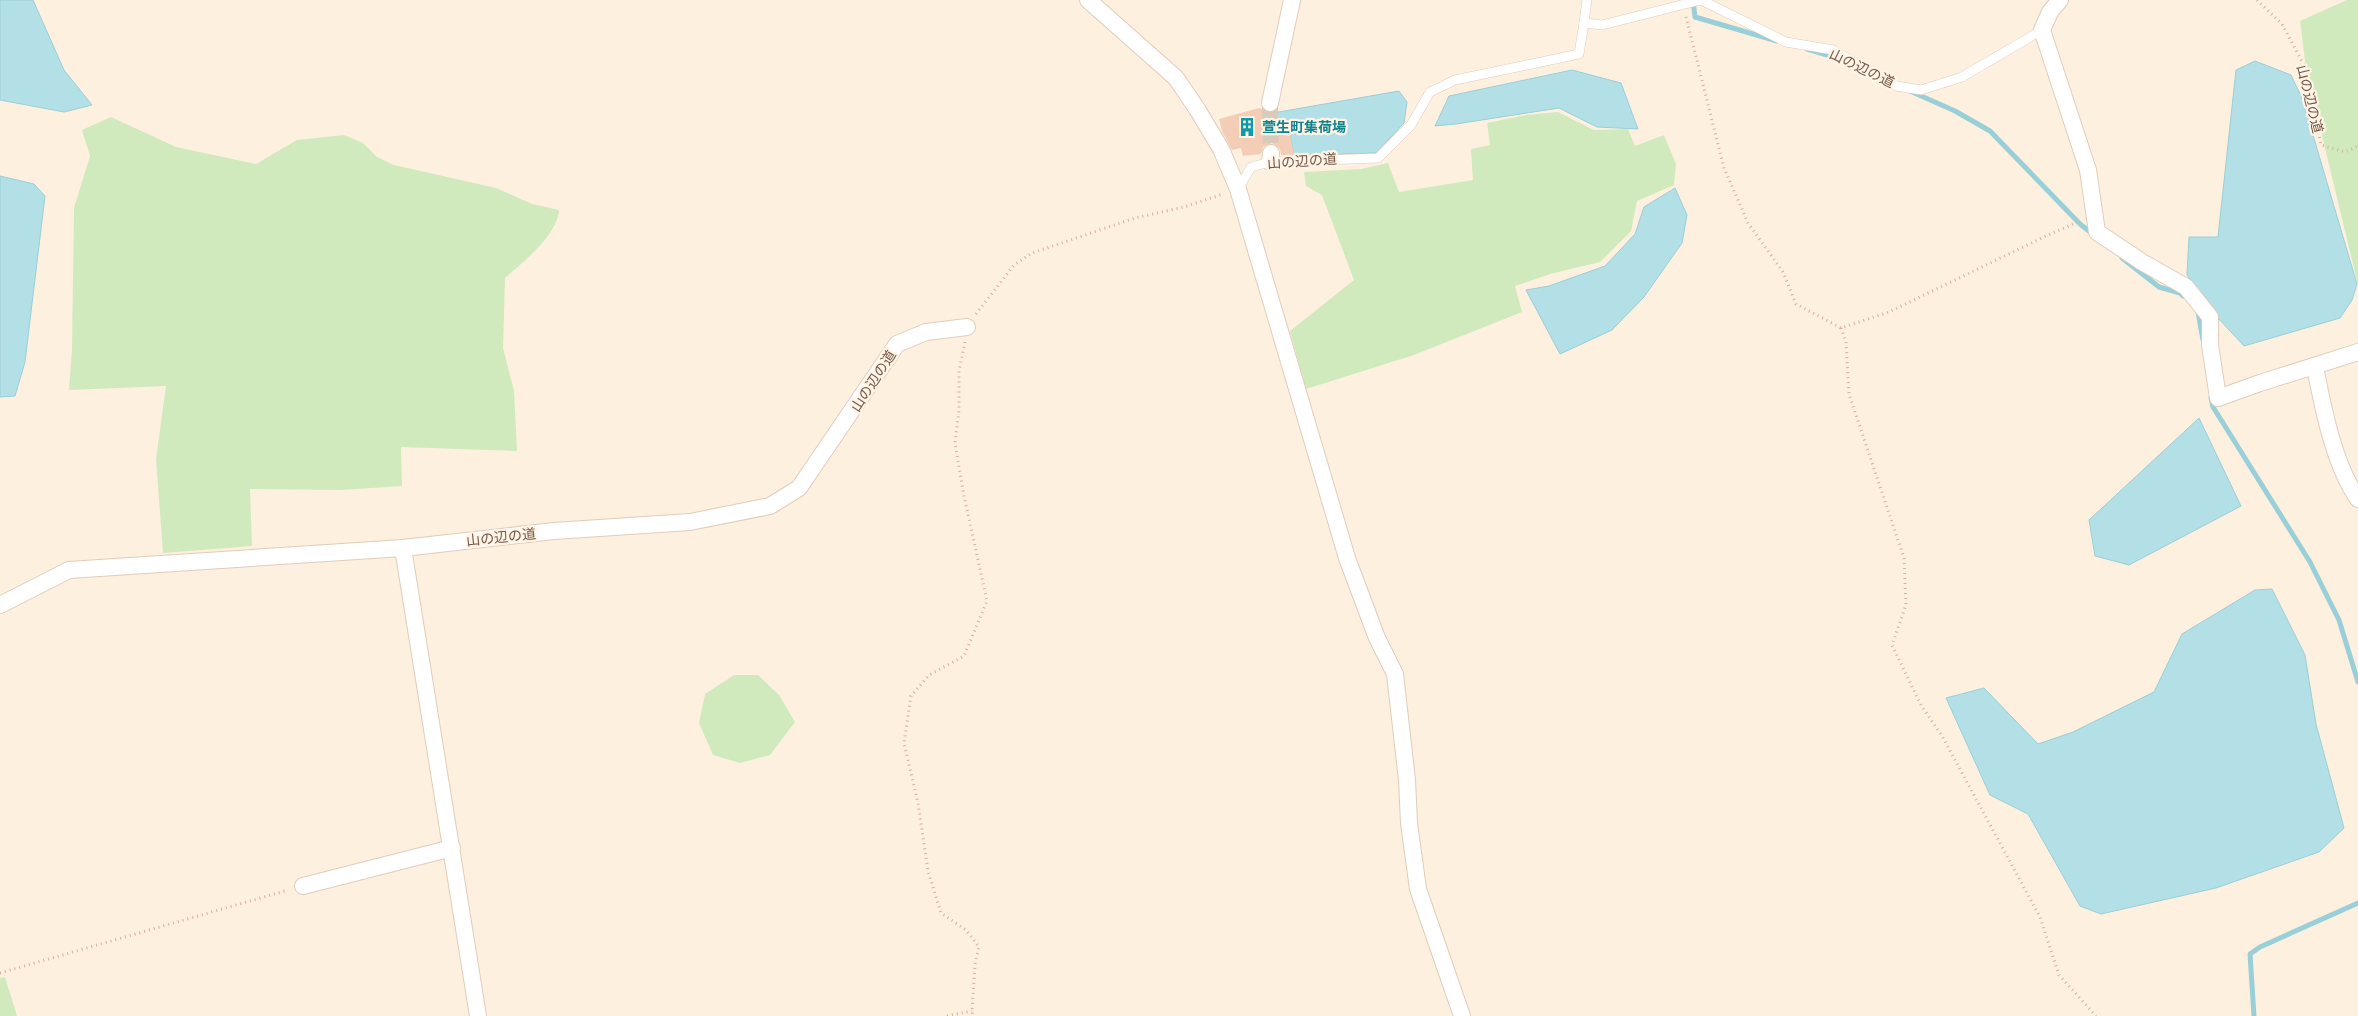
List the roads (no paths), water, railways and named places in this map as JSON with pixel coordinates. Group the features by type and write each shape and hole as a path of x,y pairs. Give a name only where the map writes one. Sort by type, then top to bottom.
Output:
{"street":[{"path":"1088,0 1176,78 1221,149 1238,189 1347,558 1377,638 1395,674 1407,780 1409,823 1418,888 1462,1016"},
{"path":"1270,103 1292,0"},
{"path":"2060,0 2050,12 2042,30 2088,170 2097,232 2142,262 2186,287 2210,317 2210,346 2218,398 2358,352"},
{"name":"山の辺の道","path":"0,605 69,570 403,548 554,531 690,522 770,506 799,488 897,344 926,332 967,327"},
{"path":"2315,367 2323,407 2344,475 2358,499"},
{"path":"403,548 478,1016"},
{"path":"303,886 452,848"}],"lane":[{"path":"1584,23 1587,0"},
{"name":"山の辺の道","path":"1238,189 1251,167 1271,157 1378,158 1411,125 1430,92 1463,78 1579,54 1584,23 1602,25 1701,0 1786,42 1833,50 1896,86 1921,90 1962,77 2042,30"}],"water":[{"path":"0,0 33,0 64,70 92,105 64,112 0,100"},
{"path":"2255,61 2291,75 2302,98 2357,284 2352,300 2340,318 2244,346 2218,318 2187,275 2189,237 2218,237 2236,70"},
{"path":"1572,70 1621,83 1638,129 1597,127 1559,108 1435,126 1449,96"},
{"path":"1399,91 1407,102 1404,123 1376,153 1294,156 1290,134 1275,137 1273,113"},
{"path":"0,176 34,184 45,196 25,362 15,396 0,397"},
{"path":"1675,188 1687,215 1682,243 1644,297 1612,330 1560,354 1526,290 1549,286 1605,266 1635,234 1644,207"},
{"path":"2199,418 2241,506 2129,565 2095,556 2089,520"},
{"path":"2272,589 2305,655 2316,724 2344,828 2319,852 2216,888 2101,914 2080,906 2028,814 1990,795 1946,698 1984,688 2038,744 2073,732 2154,692 2182,634 2255,590"}],"waterway":[{"path":"1693,0 1695,17 1777,41"},
{"path":"1807,49 1844,60"},
{"path":"1910,91 1955,111 1990,131 2080,224 2094,235"},
{"path":"2122,258 2159,287 2180,293 2183,296"},
{"path":"2198,312 2203,340"},
{"path":"2211,398 2213,407 2310,562 2339,620 2358,682"},
{"path":"2254,1016 2250,954 2260,947 2358,903"}],"tunnel":[{"path":"1270,103 1271,153"}],"place":[{"name":"萱生町集荷場","path":"1247,127"}]}
